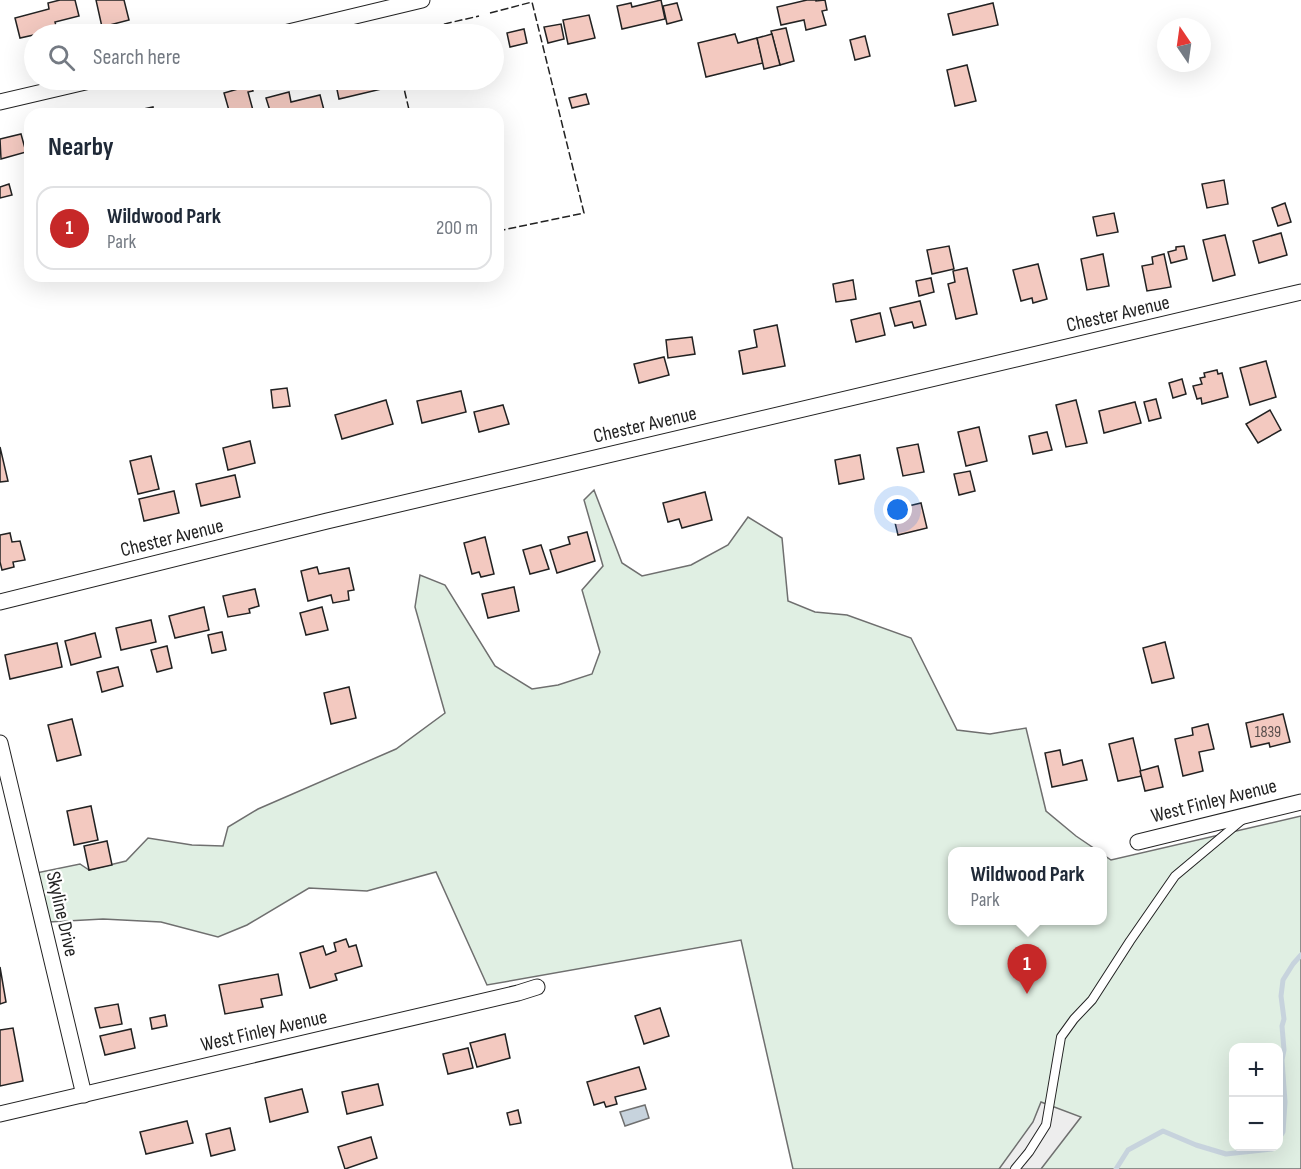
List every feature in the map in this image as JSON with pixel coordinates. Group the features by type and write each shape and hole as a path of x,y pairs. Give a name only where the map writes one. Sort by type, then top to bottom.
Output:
{"street":[{"path":"322,24 422,0"},
{"path":"0,102 51,90"},
{"name":"Chester Avenue","path":"0,602 327,521 1301,292"},
{"name":"Skyline Drive","path":"0,743 84,1095"},
{"name":"West Finley Avenue","path":"1138,842 1301,802"},
{"name":"West Finley Avenue","path":"0,1114 537,987"}],"lane":[{"path":"1015,1169 1046,1125 1061,1037 1092,1000 1175,876 1248,815"}],"green space":[{"path":"594,490 622,563 642,576 691,565 728,545 748,517 782,538 788,601 815,612 847,615 911,638 957,730 990,734 1026,728 1046,811 1092,847 948,847 948,925 1107,925 1107,857 1111,860 1301,816 1301,1169 793,1169 741,940 487,985 436,872 367,891 309,888 247,925 218,937 161,922 103,919 49,922 36,873 80,864 89,870 126,861 148,838 192,845 223,846 228,827 258,809 396,749 445,713 415,607 420,575 445,585 495,666 532,689 558,685 592,674 600,652 582,590 603,566 584,500"}],"shaded area":[{"path":"1041,1102 1081,1117 1041,1169 999,1169 1033,1122"},
{"path":"645,1105 649,1118 625,1126 620,1112"}],"building":[{"path":"75,0 79,16 55,22 56,24 24,24 24,37 20,38 15,18 49,9 48,3"},
{"path":"96,0 124,0 129,20 101,24"},
{"path":"661,0 665,19 622,29 617,6 631,3 632,7"},
{"path":"807,0 825,0 827,10 822,11 826,25 806,30 804,20 781,25 777,7"},
{"path":"677,3 682,20 667,24 663,6"},
{"path":"993,3 998,25 953,35 948,14"},
{"path":"589,15 595,38 568,44 563,20"},
{"path":"561,24 564,39 548,43 544,27"},
{"path":"786,28 794,61 780,65 771,31"},
{"path":"524,29 527,43 510,47 507,33"},
{"path":"735,34 738,43 757,38 763,63 706,77 698,43"},
{"path":"772,34 780,65 764,69 757,38"},
{"path":"865,36 870,56 855,60 850,40"},
{"path":"967,65 976,101 955,106 947,70"},
{"path":"234,90 253,90 248,92 252,108 228,108 224,93"},
{"path":"337,90 377,90 339,99"},
{"path":"289,92 291,102 320,95 323,108 269,108 266,98"},
{"path":"586,94 589,104 572,108 569,98"},
{"path":"21,134 24,153 1,159 0,139"},
{"path":"1224,180 1228,204 1207,208 1202,184"},
{"path":"9,184 12,195 0,198 0,187"},
{"path":"1285,203 1291,222 1278,226 1272,208"},
{"path":"1114,213 1118,232 1097,236 1093,217"},
{"path":"1281,233 1287,255 1259,263 1253,241"},
{"path":"1225,235 1235,275 1213,281 1203,240"},
{"path":"949,246 954,269 932,274 927,250"},
{"path":"1184,246 1187,259 1171,263 1168,252 1176,250 1176,247"},
{"path":"1103,254 1109,286 1087,290 1081,259"},
{"path":"1164,254 1171,287 1147,291 1142,266 1153,264 1152,257"},
{"path":"1038,264 1047,299 1033,303 1032,298 1021,301 1013,270"},
{"path":"967,268 977,314 956,319 948,284 955,282 953,271"},
{"path":"931,278 934,292 919,296 916,281"},
{"path":"853,280 856,299 836,302 833,284"},
{"path":"920,301 926,325 914,328 912,322 895,326 890,308"},
{"path":"880,313 885,335 856,342 851,320"},
{"path":"777,325 785,366 743,374 739,351 757,347 754,330"},
{"path":"692,337 695,354 668,358 666,340"},
{"path":"664,357 669,375 639,383 634,364"},
{"path":"1266,361 1276,397 1250,405 1240,368"},
{"path":"1217,370 1218,374 1222,373 1228,397 1202,404 1201,398 1197,399 1193,386 1202,384 1200,378 1205,377 1204,373"},
{"path":"1182,379 1186,394 1173,398 1169,383"},
{"path":"287,388 290,406 273,408 271,390"},
{"path":"461,391 466,412 422,423 417,401"},
{"path":"1156,399 1161,418 1149,421 1144,402"},
{"path":"386,400 393,424 342,439 335,415"},
{"path":"1076,400 1087,443 1066,447 1056,405"},
{"path":"1135,402 1141,423 1104,433 1099,411"},
{"path":"503,405 509,424 479,432 474,412"},
{"path":"1270,410 1281,430 1258,443 1246,424"},
{"path":"979,427 987,461 966,466 958,432"},
{"path":"1047,432 1052,450 1033,454 1029,436"},
{"path":"250,441 255,463 228,470 223,448"},
{"path":"918,444 924,472 903,476 897,448"},
{"path":"0,447 8,481 0,482"},
{"path":"860,455 864,479 839,484 835,460"},
{"path":"151,456 159,489 138,494 130,461"},
{"path":"970,471 975,491 959,495 954,474"},
{"path":"235,475 240,497 201,506 196,484"},
{"path":"174,491 179,513 144,521 139,499"},
{"path":"705,492 712,520 682,528 679,519 668,522 663,503"},
{"path":"921,503 927,528 898,535 892,510"},
{"path":"587,532 595,561 557,573 550,550 570,544 568,537"},
{"path":"10,533 12,542 20,541 25,560 13,562 14,567 2,570 0,535"},
{"path":"485,537 494,574 481,577 479,572 472,574 464,543"},
{"path":"541,545 549,569 530,574 523,550"},
{"path":"317,567 319,574 349,568 354,590 348,591 349,600 333,603 331,595 308,601 301,571"},
{"path":"514,587 519,611 488,618 482,594"},
{"path":"255,589 259,606 249,609 250,613 228,617 223,596"},
{"path":"204,607 209,630 175,638 169,616"},
{"path":"322,607 328,630 306,635 300,613"},
{"path":"151,620 156,642 121,650 116,628"},
{"path":"222,632 226,650 212,653 208,635"},
{"path":"95,633 101,657 71,665 65,641"},
{"path":"1165,642 1174,678 1152,683 1143,648"},
{"path":"57,643 62,667 10,679 5,655"},
{"path":"167,646 172,668 157,672 151,650"},
{"path":"118,667 123,686 102,692 97,672"},
{"path":"349,687 356,718 331,724 324,693"},
{"path":"1283,714 1290,742 1270,747 1269,743 1251,747 1246,723"},
{"path":"72,719 81,755 57,761 48,725"},
{"path":"1208,724 1214,749 1199,752 1203,771 1183,776 1175,739 1193,735 1192,728"},
{"path":"1133,738 1142,776 1118,781 1109,744"},
{"path":"1060,750 1063,765 1082,760 1087,780 1052,787 1045,753"},
{"path":"1158,766 1163,787 1145,791 1140,771"},
{"path":"91,806 98,840 74,845 67,811"},
{"path":"107,841 112,865 89,870 84,846"},
{"path":"346,939 349,947 356,945 362,966 335,974 337,980 310,988 300,953 323,946 326,955 336,951 334,943"},
{"path":"0,967 6,1002 0,1004"},
{"path":"278,974 282,995 261,999 263,1007 225,1014 219,985"},
{"path":"118,1004 122,1024 100,1028 95,1008"},
{"path":"660,1008 669,1036 644,1044 635,1016"},
{"path":"165,1015 167,1026 152,1029 150,1018"},
{"path":"13,1028 23,1081 0,1086 0,1030"},
{"path":"131,1029 135,1048 105,1055 100,1036"},
{"path":"505,1034 510,1058 477,1067 470,1043"},
{"path":"468,1048 473,1068 448,1074 443,1054"},
{"path":"639,1067 646,1089 615,1097 617,1104 606,1107 604,1102 594,1105 587,1082"},
{"path":"378,1084 383,1105 347,1114 342,1092"},
{"path":"302,1089 308,1112 270,1122 265,1098"},
{"path":"518,1110 521,1123 510,1125 507,1113"},
{"path":"187,1121 193,1143 146,1154 140,1132"},
{"path":"230,1128 235,1150 211,1156 206,1134"},
{"path":"371,1137 377,1158 345,1169 338,1147"}],"waterway":[{"path":"1283,1132 1285,1102 1282,1026 1284,1019 1281,996 1283,980 1301,955"},
{"path":"1116,1169 1128,1150 1163,1131 1196,1145 1226,1154 1254,1151"}],"fence":[{"path":"490,13 532,2 584,213 504,230"},
{"path":"444,24 479,16"},
{"path":"404,90 409,108"}],"place":[{"name":"Wildwood Park","path":"1027,994"}]}
